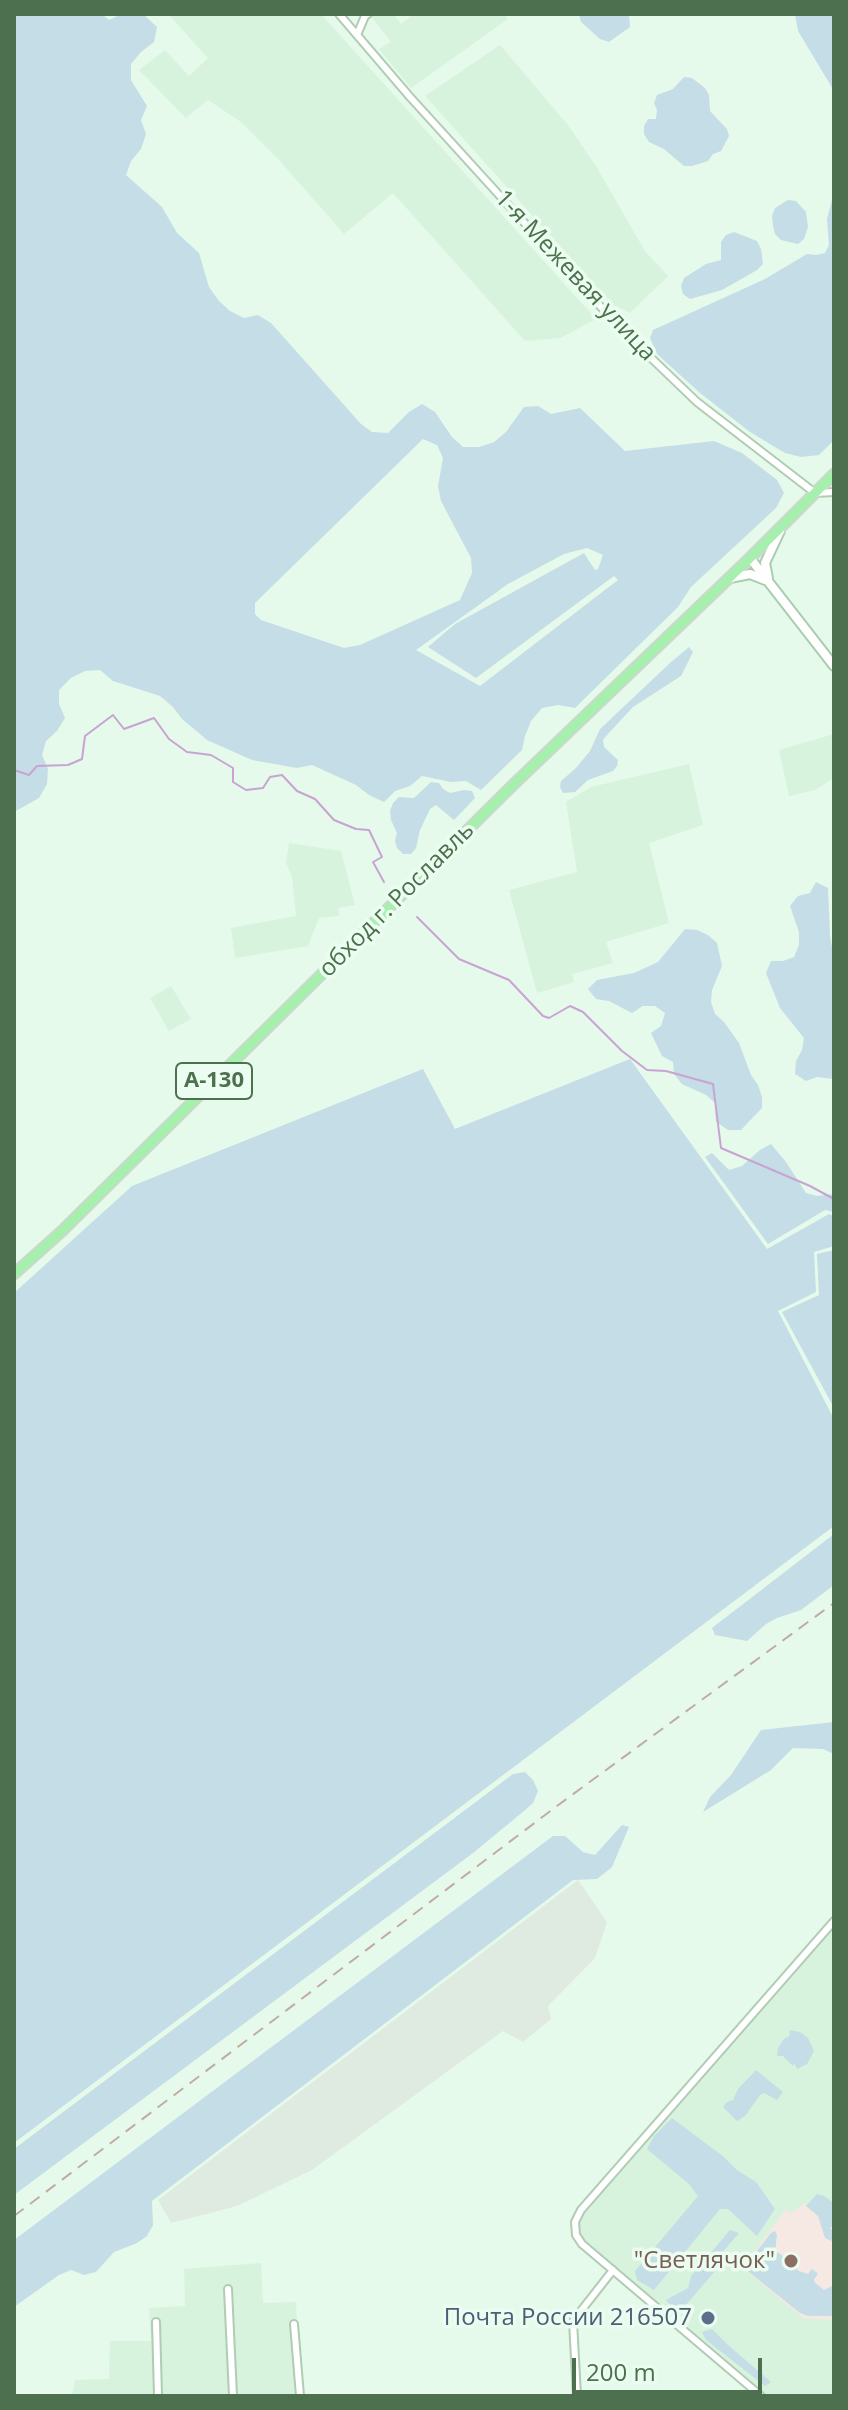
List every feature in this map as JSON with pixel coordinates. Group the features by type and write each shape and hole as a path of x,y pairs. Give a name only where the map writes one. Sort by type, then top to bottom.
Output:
{"highway":[{"name":"А-130","path":"782,528 834,474"},
{"name":"обход г. Рославль","path":"14,1274 62,1231 514,784 782,528"}],"main road":[{"path":"769,582 765,563 782,528"},
{"path":"750,558 834,666"},
{"path":"730,578 750,574 769,582"}],"street":[{"name":"1-я Межевая улица","path":"339,14 621,329 697,402 815,493"},
{"path":"357,35 368,14"},
{"path":"815,493 834,492"},
{"path":"761,2396 582,2244 576,2235 575,2222 581,2210 834,1921"},
{"path":"577,2396 573,2321 613,2270"},
{"path":"228,2289 233,2396"},
{"path":"156,2322 158,2396"},
{"path":"294,2324 300,2396"}],"shaded area":[{"path":"14,14 102,14 109,20 122,14 143,14 157,27 154,42 131,64 131,80 147,106 141,120 146,134 126,175 162,207 177,233 199,253 209,287 219,301 244,318 258,315 271,323 361,424 372,432 388,433 422,404 435,412 463,447 479,447 494,442 506,432 524,407 538,406 551,414 580,408 625,451 714,441 742,453 777,480 784,493 776,508 691,587 678,607 575,708 558,705 542,708 531,721 522,750 481,790 466,781 451,782 422,776 410,786 395,791 384,802 312,765 297,768 252,760 207,740 160,696 113,681 100,670 85,671 71,678 59,690 59,704 65,718 46,741 42,755 48,769 47,784 39,798 14,812","holes":["423,439 437,445 443,458 438,486 441,501 471,558 472,573 460,600 360,645 344,648 261,620 255,614 255,603","587,548 603,555 598,569 595,570 584,553 455,624 428,647 476,678 614,576 618,580 480,686 416,650 508,584 564,554"]},
{"path":"168,14 321,14 596,319 560,338 525,341 393,193 344,234 241,122 208,100 186,118 139,70 165,50 189,76 208,58"},
{"path":"394,14 401,24 414,14 504,14 508,19 411,88 379,49 391,42 371,16"},
{"path":"579,14 629,14 630,27 609,42 600,39 581,22"},
{"path":"795,14 834,14 834,91 798,31"},
{"path":"500,45 568,125 596,166 645,251 668,276 630,313 612,304 425,96"},
{"path":"684,77 692,78 705,88 709,95 710,111 727,129 729,136 721,151 713,154 708,161 692,166 684,166 664,149 649,142 644,134 648,119 656,119 654,103 657,95 673,89"},
{"path":"834,192 834,440 819,455 801,457 785,453 750,432 700,393 657,354 650,338 653,330 765,279 807,254 825,253 829,245 827,219"},
{"path":"788,200 796,201 806,212 808,227 804,239 798,244 781,240 773,226 775,208"},
{"path":"734,232 757,241 763,264 722,290 690,299 683,294 681,286 684,278 706,264 721,260 721,242 726,235"},
{"path":"689,647 693,652 681,676 633,707 603,740 604,747 618,760 613,771 588,780 575,792 563,793 561,781 590,751 600,729"},
{"path":"834,734 834,778 815,790 789,796 779,750"},
{"path":"689,764 703,825 649,843 669,923 606,942 613,963 572,974 574,982 537,993 509,890 577,872 566,802 591,787"},
{"path":"431,782 439,783 450,793 472,791 475,798 454,820 436,805 430,809 416,848 411,854 403,854 395,841 397,833 390,811 393,803 399,797 414,798"},
{"path":"289,843 341,851 355,905 339,908 339,916 319,918 308,946 235,958 231,928 296,916 292,877 286,863"},
{"path":"816,882 828,888 830,936 834,946 834,1079 817,1077 806,1081 795,1074 804,1038 780,1008 766,973 771,961 794,957 799,945 799,932 790,906 798,896 810,893"},
{"path":"685,929 697,930 717,943 722,966 712,990 711,1002 715,1014 739,1043 762,1097 762,1108 741,1130 728,1130 716,1122 715,1103 706,1095 682,1084 674,1074 673,1062 662,1056 651,1033 661,1026 665,1013 655,1006 643,1006 632,1013 609,1001 596,999 588,989 597,980 634,973 658,962"},
{"path":"171,986 191,1019 169,1031 150,998"},
{"path":"630,1059 767,1249 829,1214 834,1216 834,1246 814,1252 816,1292 778,1311 834,1419 834,1526 14,2143 14,1293 132,1186 423,1069 455,1129"},
{"path":"771,1144 806,1193 817,1196 834,1194 834,1212 825,1210 768,1244 705,1157 712,1153 729,1170 742,1166"},
{"path":"834,1250 834,1408 782,1312 819,1295 817,1254"},
{"path":"834,1534 834,1585 801,1610 766,1624 747,1641 715,1635 712,1628"},
{"path":"834,1722 834,1754 823,1749 793,1748 771,1770 703,1812 710,1797 731,1775 761,1730"},
{"path":"525,1772 538,1791 533,1803 524,1811 473,1853 14,2195 14,2149 513,1774"},
{"path":"622,1825 629,1827 612,1867 597,1879 573,1880 152,2201 153,2225 147,2236 114,2252 96,2272 84,2275 71,2270 59,2275 14,2307 14,2240 553,1836 565,1836 583,1852 595,1855"},
{"path":"578,1880 607,1922 595,1958 548,2006 551,2019 523,2042 503,2031 312,2170 237,2206 171,2223 158,2200"},
{"path":"834,1928 834,2396 769,2396 585,2242 579,2233 579,2222"},
{"path":"790,2030 808,2038 814,2051 807,2064 797,2069 794,2063 793,2066 783,2056 777,2056 778,2048 789,2036"},
{"path":"756,2070 783,2092 777,2100 764,2093 760,2095 745,2116 737,2121 723,2107 733,2100 738,2089"},
{"path":"672,2118 756,2182 775,2209 757,2236 728,2209 720,2209 654,2290 637,2280 635,2271 698,2196 689,2184 647,2149 654,2136"},
{"path":"817,2194 834,2203 834,2225 830,2228 834,2233 834,2242 825,2238 818,2216 806,2206"},
{"name":"\"Светлячок\"","path":"805,2203 834,2226 834,2320 803,2318 740,2266 786,2209 792,2213"},
{"path":"730,2230 739,2233 720,2255 716,2270 678,2314 666,2300 688,2288 691,2276"},
{"path":"775,2231 775,2251 785,2257 793,2254 795,2267 799,2271 808,2274 812,2269 816,2272 815,2283 824,2290 834,2285 834,2316 800,2313 744,2268"},
{"path":"261,2263 263,2303 296,2302 301,2396 72,2396 75,2380 109,2379 110,2341 151,2341 149,2308 185,2306 184,2269"},
{"path":"712,2329 771,2382 765,2386 706,2340 702,2332"}],"waterway":[{"path":"14,770 29,775 37,766 68,765 82,759 85,736 113,715 124,729 154,718 169,739 187,752 211,755 233,768 233,782 246,790 263,788 270,777 282,775 297,791 315,799 334,820 356,829 369,830 382,857 373,862 384,882"},
{"path":"417,917 459,959 509,980 543,1016 549,1018 570,1006 583,1012 622,1051 647,1070 666,1071 713,1084 721,1148 834,1199"}],"railway":[{"path":"14,2216 561,1803 834,1603"}],"place":[{"name":"\"Светлячок\"","path":"791,2261"},
{"name":"Почта России 216507","path":"708,2318"}]}
